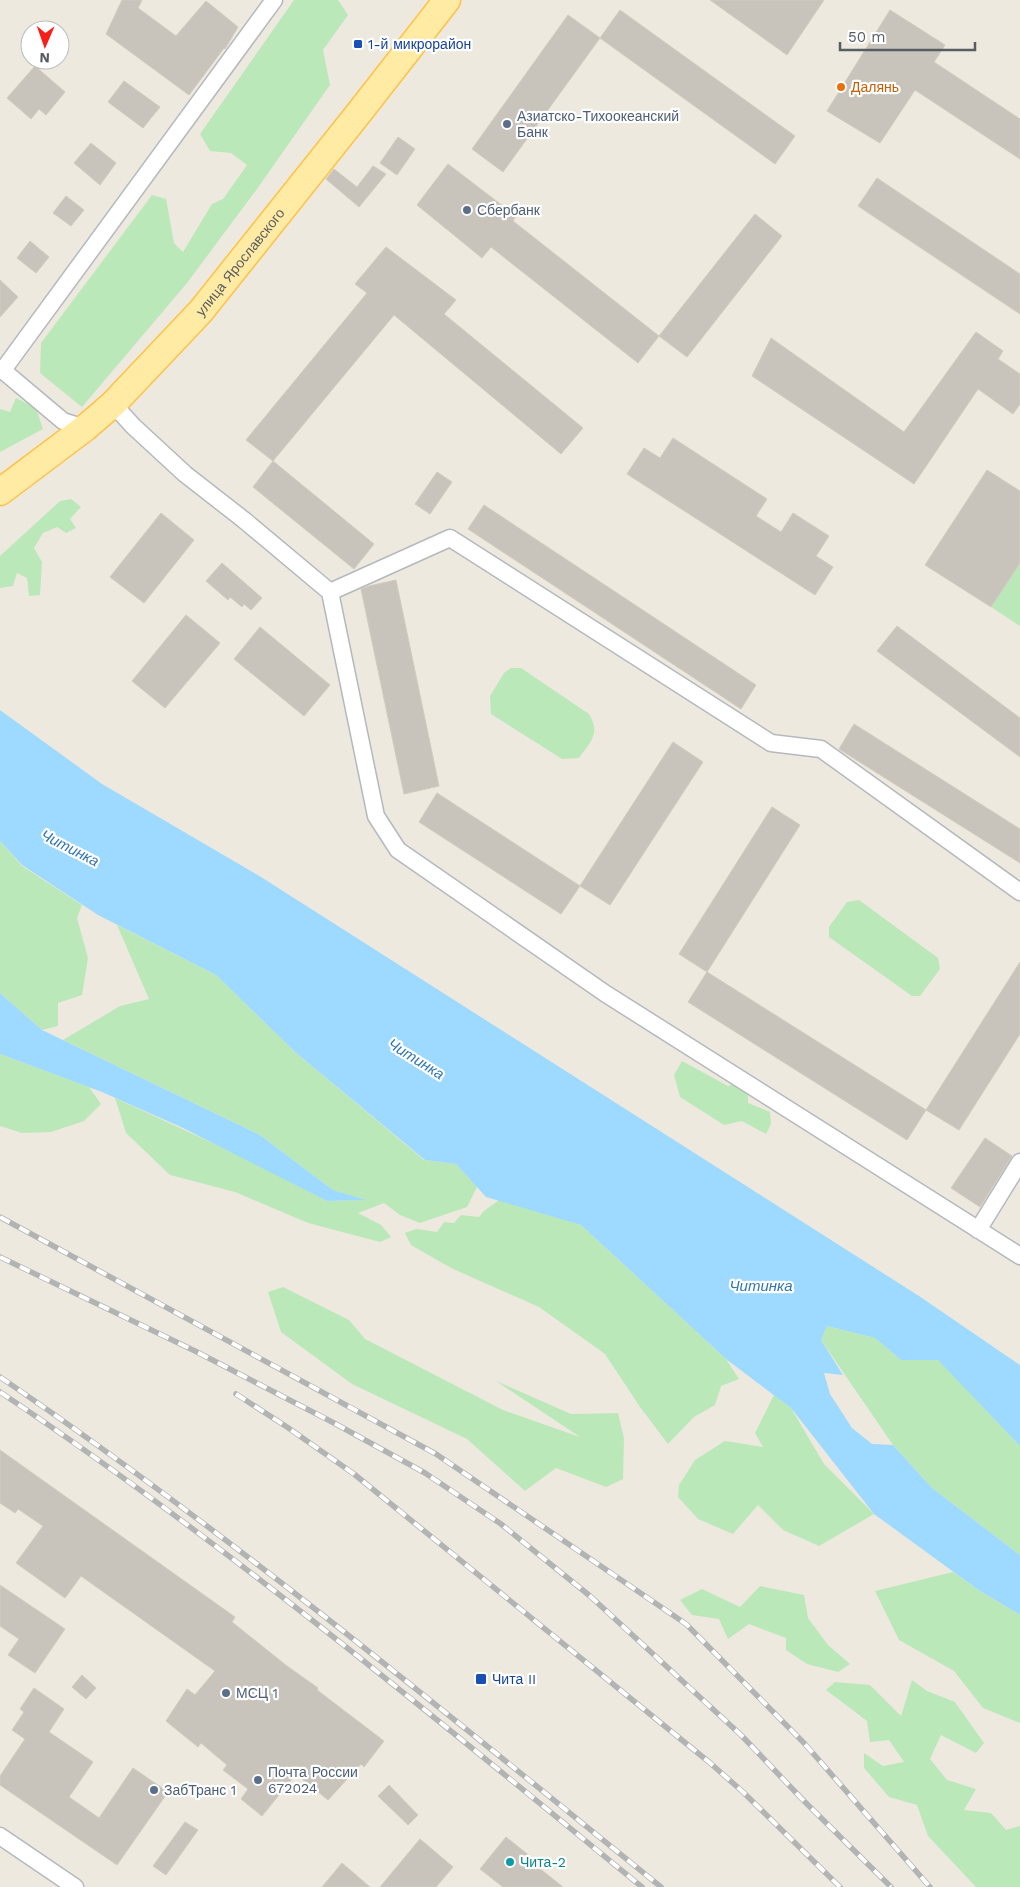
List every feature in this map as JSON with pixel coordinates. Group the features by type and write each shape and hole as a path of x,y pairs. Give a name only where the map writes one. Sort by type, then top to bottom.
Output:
{"main road":[{"name":"улица Ярославского","path":"0,492 85,428 113,404 201,311 447,0"}],"street":[{"path":"85,428 63,421 2,369 274,0"},
{"path":"113,404 133,426 185,474 244,520 330,592 376,816 398,850 606,994 1020,1256"},
{"path":"330,592 450,538 771,744 821,749 1020,892"},
{"path":"978,1230 1020,1162"},
{"path":"0,1836 75,1887"}],"green space":[{"path":"294,0 338,0 348,15 323,50 330,85 257,189 187,283 82,407 40,373 41,343 152,195 166,199 174,243 183,252 212,204 223,199 247,165 231,153 210,151 200,134"},
{"path":"16,398 36,408 43,429 0,452 0,409 10,412"},
{"path":"71,499 81,507 70,519 76,528 66,533 57,527 43,533 34,548 42,562 40,595 29,596 27,578 17,573 13,586 0,588 0,556 60,501"},
{"path":"1020,563 1020,626 991,607"},
{"path":"511,668 521,668 589,714 594,727 593,738 579,758 562,759 491,714 490,696 504,673"},
{"path":"0,841 22,866 82,905 77,918 88,958 82,995 58,1003 58,1026 42,1030 0,993"},
{"path":"859,900 938,958 940,969 920,996 912,996 829,937 829,927 847,902"},
{"path":"117,925 216,975 295,1052 424,1160 456,1164 477,1187 467,1207 420,1223 400,1215 384,1203 358,1213 381,1225 391,1237 380,1242 308,1223 235,1192 170,1175 126,1133 115,1098 245,1158 327,1201 364,1200 333,1190 260,1135 63,1040 120,1006 149,999"},
{"path":"0,1054 89,1087 101,1104 84,1121 51,1132 22,1133 0,1126"},
{"path":"682,1061 728,1086 736,1083 748,1092 748,1103 770,1112 771,1124 766,1134 742,1121 724,1125 680,1097 674,1075"},
{"path":"499,1200 581,1225 726,1359 739,1379 721,1386 715,1405 694,1417 668,1444 640,1407 605,1354 539,1307 451,1268 411,1245 405,1233 416,1229 437,1232 444,1222 454,1223 461,1215 479,1217"},
{"path":"283,1287 349,1320 365,1339 503,1410 580,1437 496,1381 571,1414 618,1413 624,1438 623,1479 606,1487 556,1468 525,1491 467,1439 352,1384 281,1332 268,1292"},
{"path":"827,1326 875,1338 901,1360 938,1359 1020,1446 1020,1555 932,1488 893,1445 821,1340"},
{"path":"774,1395 791,1408 824,1464 874,1514 819,1546 783,1530 758,1505 733,1534 698,1519 678,1497 679,1485 695,1460 725,1441 763,1447 755,1433"},
{"path":"953,1572 1020,1615 1020,1723 983,1708 954,1671 899,1640 875,1591"},
{"path":"760,1586 804,1595 808,1618 828,1645 850,1664 838,1672 807,1664 786,1650 786,1638 749,1624 728,1639 719,1619 692,1615 680,1600 702,1589 740,1607"},
{"path":"912,1680 927,1691 955,1702 984,1743 976,1753 941,1735 930,1759 947,1780 976,1789 964,1810 991,1813 1006,1830 1020,1826 1020,1887 976,1887 928,1836 917,1805 889,1797 864,1768 864,1753 883,1766 904,1762 889,1740 870,1742 867,1721 826,1690 835,1682 870,1685 901,1716"}],"water":[{"name":"Читинка","path":"0,710 102,784 261,877 919,1296 1020,1365 1020,1446 938,1360 901,1360 875,1338 827,1326 821,1340 843,1375 824,1373 830,1394 852,1428 872,1444 893,1445 932,1488 1020,1555 1020,1615 977,1589 874,1514 791,1408 726,1359 581,1225 486,1197 456,1164 425,1160 295,1052 216,975 98,915 22,865 0,841"},
{"path":"0,993 42,1030 260,1135 333,1190 366,1200 327,1201 183,1128 102,1092 0,1054"}],"building":[{"path":"122,0 142,0 138,8 176,36 206,1 238,27 225,49 189,95 106,34"},
{"path":"710,0 824,0 787,55"},
{"path":"620,10 795,136 775,164 600,38"},
{"path":"890,10 945,45 934,62 1020,119 1020,159 915,90 880,143 827,111"},
{"path":"568,15 600,38 503,172 472,149"},
{"path":"32,70 40,70 65,92 46,115 39,109 31,119 7,98"},
{"path":"124,81 160,107 143,128 108,102"},
{"path":"398,137 415,149 397,175 380,163"},
{"path":"91,143 116,163 100,185 74,163"},
{"path":"448,164 516,216 513,221 659,336 638,363 491,247 482,258 417,205"},
{"path":"373,166 386,174 359,207 326,179 334,169 357,187"},
{"path":"877,178 1020,274 1020,314 858,206"},
{"path":"66,196 84,210 71,226 53,213"},
{"path":"755,214 782,236 687,357 659,336"},
{"path":"30,241 49,257 36,273 17,258"},
{"path":"386,247 456,300 444,314 583,428 561,454 394,315 273,461 246,440 367,293 355,284"},
{"path":"0,280 18,297 0,317"},
{"path":"976,332 1003,351 998,359 1020,374 1020,404 1013,414 978,389 914,484 752,376 771,338 904,432"},
{"path":"673,438 767,499 756,516 781,532 793,513 829,536 816,556 833,567 815,595 627,474 644,448 660,458"},
{"path":"273,461 374,544 354,569 253,487"},
{"path":"987,470 1020,491 1020,563 991,607 925,565"},
{"path":"437,472 452,482 430,514 415,504"},
{"path":"484,505 756,685 741,709 468,529"},
{"path":"161,513 194,540 144,603 110,577"},
{"path":"222,563 262,598 251,610 244,604 242,607 230,597 228,600 206,581"},
{"path":"396,580 439,786 404,794 361,589"},
{"path":"186,615 220,643 165,708 132,681"},
{"path":"897,626 1020,718 1020,757 877,651"},
{"path":"260,627 330,685 304,716 234,659"},
{"path":"854,724 1020,829 1020,863 839,749"},
{"path":"673,742 703,762 610,905 580,886"},
{"path":"437,793 580,886 561,914 419,822"},
{"path":"772,807 800,825 707,972 679,954"},
{"path":"1020,962 1020,1034 959,1130 926,1110"},
{"path":"707,972 926,1110 907,1140 688,1002"},
{"path":"985,1138 1012,1156 980,1207 951,1188"},
{"path":"0,1450 235,1617 232,1622 384,1741 364,1767 361,1764 328,1800 296,1774 262,1816 241,1799 248,1789 223,1770 227,1765 201,1743 198,1747 166,1721 187,1689 195,1695 215,1671 81,1576 65,1598 16,1563 43,1526 18,1509 15,1513 0,1503"},
{"path":"0,1585 65,1629 35,1673 8,1655 19,1639 0,1626"},
{"path":"82,1675 96,1688 86,1699 72,1687"},
{"path":"34,1688 64,1709 49,1732 93,1762 69,1797 99,1818 133,1768 168,1792 117,1865 0,1785 0,1776 25,1739 12,1730 24,1712 20,1709"},
{"path":"389,1785 418,1815 408,1825 378,1796"},
{"path":"185,1822 198,1830 166,1875 153,1866"},
{"name":"Чита-2","path":"506,1837 536,1861 534,1864 563,1887 503,1887 480,1869"},
{"path":"420,1839 453,1867 436,1887 380,1887"},
{"path":"342,1863 370,1887 322,1887"}],"railway":[{"path":"0,1217 436,1454 686,1624 804,1743 930,1887"},
{"path":"0,1257 195,1351 334,1423 425,1473 501,1524 590,1596 741,1735 804,1801 891,1887"},
{"path":"0,1377 170,1498 336,1625 661,1887"},
{"path":"0,1392 83,1449 246,1569 406,1695 642,1887"},
{"path":"236,1394 354,1474 709,1762 743,1792 840,1887"}],"place":[{"name":"1-й микрорайон","path":"358,44"},
{"name":"Далянь","path":"841,87"},
{"name":"Азиатско-Тихоокеанский Банк","path":"507,124"},
{"name":"Сбербанк","path":"467,210"},
{"name":"Чита II","path":"481,1679"},
{"name":"МСЦ 1","path":"226,1693"},
{"name":"Почта России 672024","path":"258,1780"},
{"name":"ЗабТранс 1","path":"154,1790"},
{"name":"Чита-2","path":"510,1862"}]}
